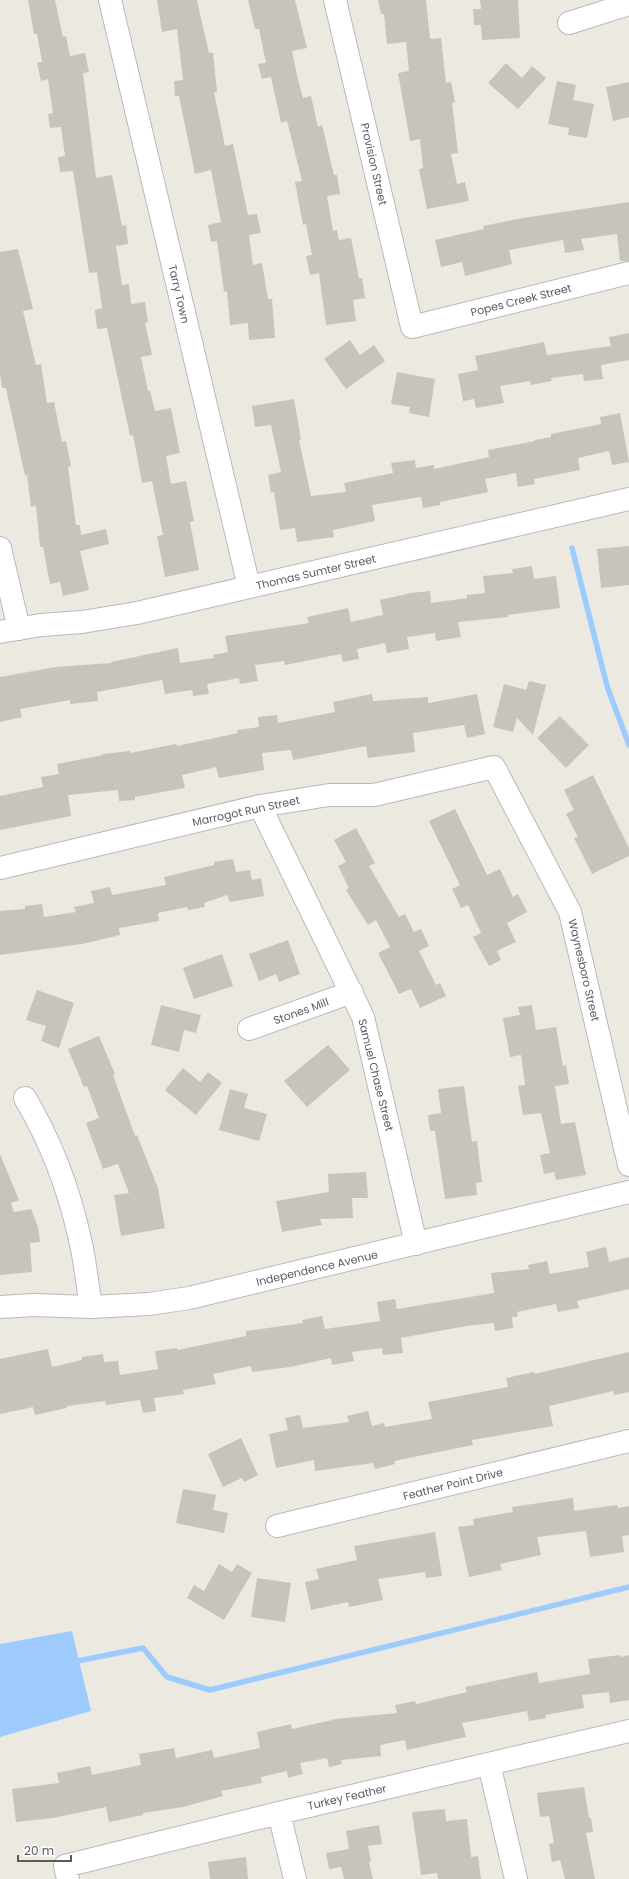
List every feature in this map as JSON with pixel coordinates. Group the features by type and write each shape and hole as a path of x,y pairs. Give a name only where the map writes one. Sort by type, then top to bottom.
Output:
{"street":[{"name":"Tarry Town","path":"110,0 249,587"},
{"name":"Provision Street","path":"335,0 412,327"},
{"path":"569,23 629,4"},
{"name":"Popes Creek Street","path":"412,327 629,273"},
{"name":"Thomas Sumter Street","path":"10,630 41,624 82,622 137,612 629,499"},
{"path":"0,548 10,630"},
{"name":"Marrogot Run Street","path":"0,868 260,806 329,795 374,795 494,767"},
{"name":"Waynesboro Street","path":"494,767 570,912 629,1165"},
{"name":"Samuel Chase Street","path":"260,806 363,1017 416,1244"},
{"name":"Stones Mill","path":"249,1029 352,992"},
{"path":"25,1098 41,1125 63,1179 79,1235 91,1307"},
{"name":"Independence Avenue","path":"0,1307 34,1305 91,1307 148,1304 189,1298 629,1192"},
{"name":"Feather Point Drive","path":"277,1526 629,1441"},
{"name":"Turkey Feather","path":"67,1873 279,1813 629,1731"},
{"path":"488,1764 516,1879"},
{"path":"279,1813 295,1879"}],"water":[{"path":"72,1631 91,1711 0,1737 0,1644"}],"building":[{"path":"28,0 55,0 63,37 66,36 70,56 85,53 89,72 83,73 96,178 112,175 122,226 126,225 128,244 116,246 122,285 129,284 131,304 145,302 148,322 145,323 152,355 141,357 148,391 150,391 155,411 171,408 180,453 166,456 171,484 186,481 194,521 190,522 199,570 165,577 157,536 163,535 152,481 142,483 133,435 130,436 107,328 97,329 95,310 102,308 97,272 89,273 73,171 60,172 58,157 65,156 61,127 50,128 48,114 53,113 48,79 41,81 37,63 42,62 37,34 34,34"},
{"path":"157,0 197,0 209,53 213,53 217,92 214,92 225,146 233,144 248,215 257,214 261,233 249,235 253,265 262,263 268,299 272,299 275,338 249,340 248,323 230,325 227,291 224,292 217,241 211,242 208,225 221,222 211,170 195,174 179,96 175,96 174,81 183,80 177,29 162,32"},
{"path":"248,0 295,0 307,48 292,51 298,80 303,98 311,96 318,127 322,125 334,175 337,175 340,194 327,196 333,231 337,230 339,240 351,238 359,278 362,278 365,298 353,300 356,321 326,325 319,273 310,275 306,256 312,255 306,224 303,225 295,182 302,181 287,121 281,123 271,77 262,79 258,64 266,63 259,29 255,29"},
{"path":"378,0 426,0 430,39 441,38 446,83 451,82 455,102 452,103 458,153 451,154 457,184 465,182 469,201 427,209 419,169 423,168 420,139 410,141 398,73 409,71 406,42 387,44 384,14 381,14"},
{"path":"480,0 518,0 520,38 482,40 481,25 474,25 473,9 481,9"},
{"path":"506,63 522,78 532,66 546,78 518,109 488,83"},
{"path":"557,81 576,85 573,100 594,104 587,138 568,135 569,128 548,124"},
{"path":"629,82 629,117 613,121 606,87"},
{"path":"629,202 629,261 620,261 617,234 581,239 584,250 565,253 563,240 509,250 512,264 465,276 462,262 441,267 435,240 484,229 483,226 523,218"},
{"path":"18,249 33,309 23,311 36,365 41,364 47,403 54,402 62,442 66,441 71,466 68,467 76,525 80,525 81,535 106,529 109,544 80,551 89,590 63,596 60,582 50,584 43,547 40,547 36,506 31,507 27,475 25,476 6,388 2,388 0,374 0,252"},
{"path":"629,333 629,360 601,365 603,379 584,381 583,374 551,378 552,381 531,385 530,381 500,386 504,403 476,408 474,399 463,401 458,374 478,370 475,356 544,342 547,355 611,346 609,337"},
{"path":"350,340 360,355 374,345 385,361 346,389 324,359"},
{"path":"397,372 435,379 429,417 409,413 410,407 391,404"},
{"path":"294,399 301,439 299,440 311,496 346,492 344,483 393,473 391,463 415,460 416,468 434,465 434,469 489,457 488,450 535,441 551,437 551,434 601,424 600,417 620,413 629,462 612,465 609,451 578,458 580,470 534,479 535,484 518,487 516,473 485,479 488,492 440,502 440,505 423,508 421,497 372,505 375,521 333,530 334,537 297,542 295,528 280,530 274,492 271,493 268,475 281,472 271,425 255,427 252,406"},
{"path":"629,546 629,585 601,588 597,549"},
{"path":"532,566 534,579 556,576 560,608 508,615 508,617 458,622 461,637 436,641 435,633 407,637 409,649 387,653 385,643 357,649 359,659 343,662 341,654 285,665 284,661 255,665 258,681 240,684 239,678 207,684 209,694 193,696 192,690 165,694 162,680 97,692 98,701 70,704 70,700 20,709 22,717 0,722 0,677 56,667 111,663 178,648 180,663 214,658 213,655 228,652 225,636 309,623 307,617 348,608 351,622 383,615 380,600 411,593 430,591 431,603 467,598 467,595 485,593 483,576 513,573 512,569"},
{"path":"529,681 546,685 533,735 517,718 513,732 493,727 504,684 526,690"},
{"path":"372,694 373,701 428,697 428,703 477,694 485,734 467,738 464,725 413,733 415,752 368,758 366,746 293,760 291,750 262,753 264,770 219,778 216,767 182,775 185,788 135,797 135,800 119,801 118,790 68,795 71,816 0,830 0,796 43,787 41,777 59,774 57,764 103,754 130,751 130,753 176,744 177,746 238,733 237,730 259,727 258,717 277,715 278,723 335,712 333,702"},
{"path":"560,716 589,745 566,768 537,738"},
{"path":"593,775 629,848 629,856 592,874 574,838 578,837 566,814 574,810 564,790"},
{"path":"455,809 487,875 500,869 513,897 518,894 527,912 507,923 516,942 497,951 501,960 489,966 473,937 481,933 468,905 461,908 452,889 460,885 429,821"},
{"path":"356,828 375,863 369,866 399,917 405,914 414,932 421,929 429,946 419,951 436,985 440,983 446,996 420,1008 411,989 399,994 378,953 390,947 376,920 368,925 346,890 349,888 338,866 346,862 334,840"},
{"path":"233,859 236,872 250,870 252,880 261,878 264,896 230,902 227,895 204,903 205,907 188,910 187,907 158,913 159,921 119,928 120,935 82,944 0,955 0,911 25,909 25,906 42,904 44,917 76,912 74,907 94,903 91,891 110,887 112,895 166,885 164,877 214,865 214,862"},
{"path":"288,940 300,974 279,982 276,974 259,981 249,954"},
{"path":"222,954 233,986 194,999 183,968"},
{"path":"37,990 74,1003 59,1048 41,1041 46,1026 26,1020"},
{"path":"161,1005 201,1015 196,1033 184,1030 179,1052 151,1045"},
{"path":"532,1005 536,1030 556,1027 563,1066 566,1065 569,1084 555,1086 561,1124 575,1122 586,1175 556,1180 554,1172 544,1174 540,1155 550,1153 541,1113 523,1115 518,1086 525,1085 521,1055 510,1057 503,1018 520,1015 518,1007"},
{"path":"99,1036 115,1074 113,1075 135,1136 137,1135 158,1188 165,1228 121,1236 114,1195 129,1193 118,1164 103,1169 86,1123 99,1118 87,1086 84,1087 68,1049"},
{"path":"328,1045 350,1070 307,1107 284,1081"},
{"path":"183,1068 200,1082 208,1072 222,1083 196,1115 165,1090"},
{"path":"464,1086 472,1142 477,1141 482,1182 476,1183 477,1195 445,1199 435,1131 430,1131 428,1115 441,1113 438,1089"},
{"path":"230,1089 248,1094 244,1108 267,1114 259,1141 219,1130"},
{"path":"0,1154 19,1200 11,1203 14,1212 31,1209 38,1227 40,1242 30,1243 32,1272 0,1275"},
{"path":"366,1172 368,1198 352,1198 353,1218 320,1219 322,1225 282,1232 276,1201 329,1192 328,1174"},
{"path":"606,1247 609,1262 629,1257 629,1289 577,1301 579,1308 558,1312 556,1304 517,1312 518,1317 512,1317 513,1328 495,1331 494,1323 466,1326 401,1338 403,1353 383,1355 382,1348 352,1352 354,1361 332,1365 331,1358 290,1367 252,1372 251,1366 213,1374 216,1384 183,1390 184,1394 154,1398 156,1411 143,1413 140,1400 106,1405 105,1401 67,1406 67,1408 35,1415 33,1407 0,1414 0,1359 48,1349 52,1367 82,1360 82,1357 103,1354 104,1362 118,1361 120,1375 158,1369 155,1351 177,1348 177,1350 246,1336 246,1331 303,1323 302,1320 322,1316 325,1329 380,1321 377,1302 395,1299 397,1309 494,1293 491,1273 529,1269 528,1265 547,1261 550,1274 589,1267 586,1252"},
{"path":"629,1352 629,1392 614,1395 613,1391 549,1406 553,1426 472,1440 473,1445 394,1461 395,1464 375,1469 373,1463 315,1471 314,1460 276,1468 269,1434 288,1430 285,1418 300,1415 303,1428 349,1422 347,1416 368,1411 372,1426 384,1423 385,1427 432,1419 428,1402 508,1387 506,1378 534,1372 534,1374"},
{"path":"241,1438 258,1475 244,1482 242,1478 223,1487 208,1454"},
{"path":"183,1489 216,1495 213,1510 228,1513 224,1533 176,1523"},
{"path":"573,1498 574,1511 617,1505 618,1508 629,1506 629,1535 622,1536 624,1552 590,1557 586,1531 537,1537 541,1555 500,1564 502,1570 469,1577 458,1527 474,1525 473,1519 513,1512 512,1507"},
{"path":"435,1532 442,1576 426,1578 425,1572 378,1579 383,1600 349,1607 348,1602 311,1610 305,1582 319,1579 316,1569 357,1560 354,1546"},
{"path":"219,1564 232,1572 237,1564 252,1573 224,1620 187,1598 194,1585 204,1591"},
{"path":"257,1578 291,1583 285,1622 251,1617"},
{"path":"620,1655 621,1657 629,1655 629,1700 610,1703 609,1692 582,1695 584,1708 545,1715 546,1718 529,1721 527,1711 462,1723 466,1737 407,1750 405,1740 380,1745 381,1756 341,1760 342,1764 329,1767 327,1758 300,1763 303,1774 288,1778 287,1771 261,1777 262,1783 221,1791 223,1796 183,1807 143,1813 143,1815 109,1822 106,1807 53,1818 16,1822 12,1789 59,1783 57,1773 90,1766 92,1775 141,1765 139,1754 174,1748 176,1758 212,1750 214,1758 260,1748 257,1732 291,1724 292,1729 336,1719 397,1713 395,1705 415,1701 416,1704 467,1692 465,1687 537,1672 539,1683 590,1674 588,1659"},
{"path":"584,1787 593,1832 586,1833 595,1879 565,1879 560,1860 552,1862 549,1844 554,1843 549,1816 540,1817 537,1793"},
{"path":"445,1809 446,1821 467,1819 471,1857 478,1856 481,1879 438,1879 437,1873 421,1875 412,1812"},
{"path":"379,1825 382,1844 368,1846 371,1862 369,1862 373,1879 344,1879 341,1867 329,1869 326,1853 349,1849 346,1831"},
{"path":"246,1857 248,1879 210,1879 208,1862"}],"waterway":[{"path":"572,548 607,686 629,745"},
{"path":"72,1662 143,1648 167,1677 210,1690 629,1587"}]}
